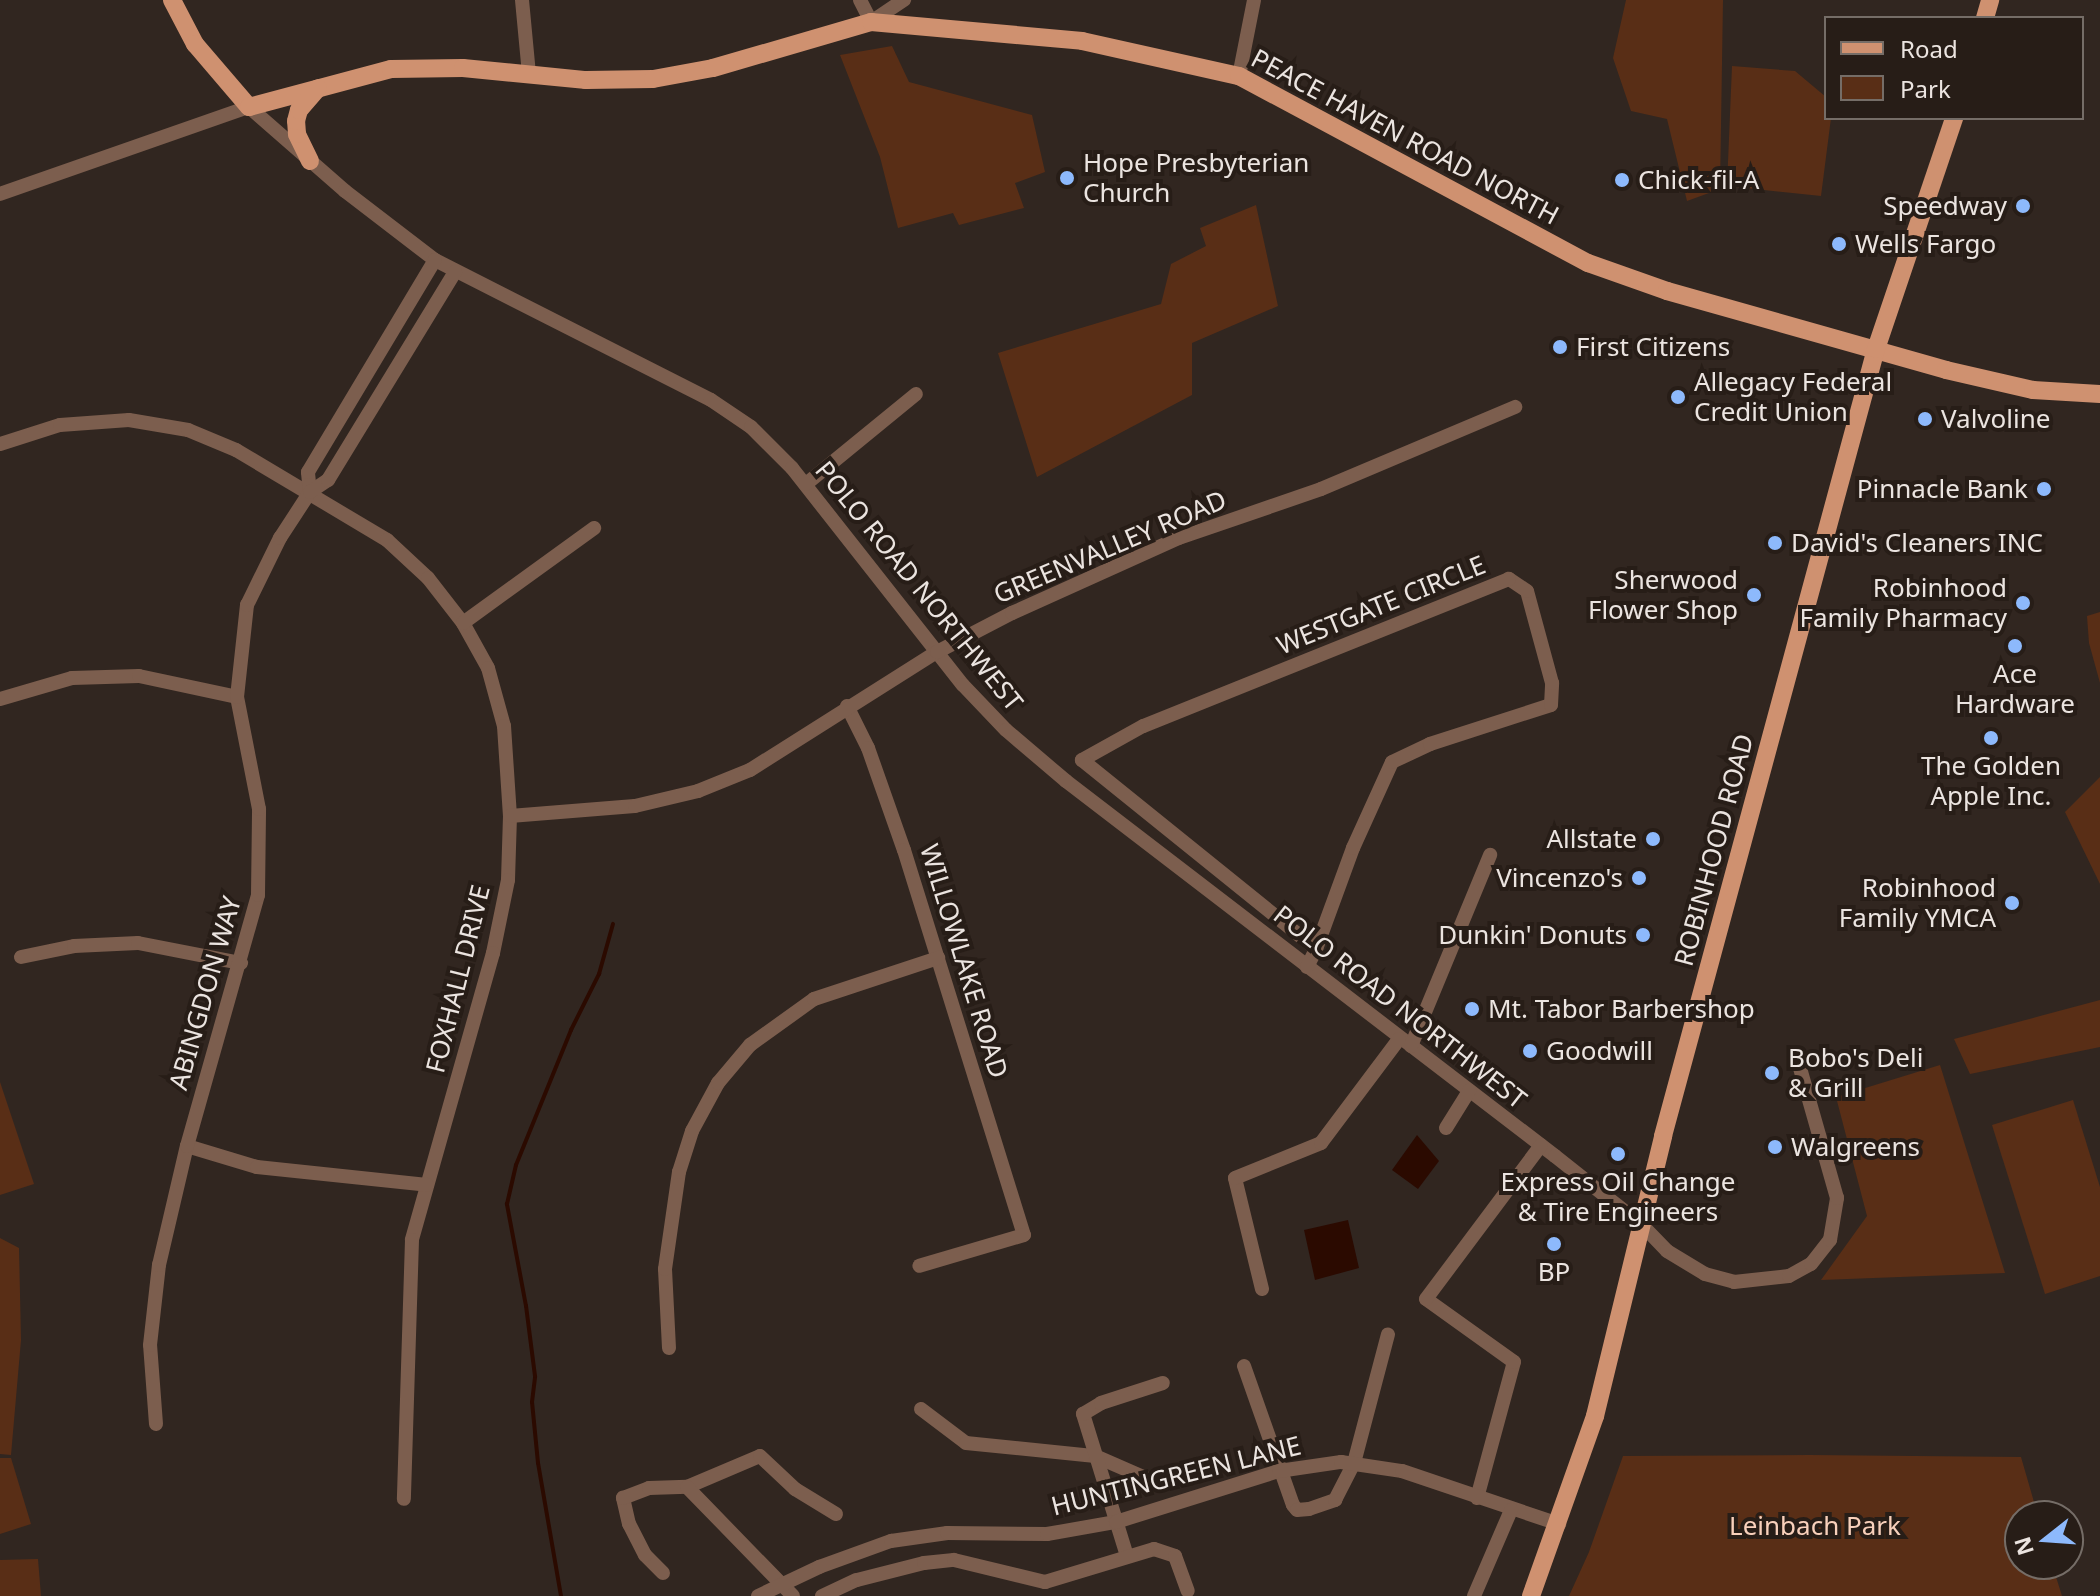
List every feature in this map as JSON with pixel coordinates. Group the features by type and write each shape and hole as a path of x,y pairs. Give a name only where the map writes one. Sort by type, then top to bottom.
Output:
{"main road":[{"path":"172,0 195,44 249,107"},
{"name":"PEACE HAVEN ROAD NORTH","path":"249,107 391,69 463,68 586,80 653,79 713,68 871,22 1082,41 1239,76 1588,263 1667,291 2033,390 2100,394"},
{"path":"310,161 297,134 296,121 299,110 320,86"},
{"name":"ROBINHOOD ROAD","path":"1531,1596 1595,1416 1642,1225 1876,349 1953,120"}],"street":[{"path":"522,0 529,74"},
{"path":"860,0 871,22 904,0"},
{"path":"1239,76 1254,0"},
{"name":"POLO ROAD NORTHWEST","path":"249,107 310,161 435,260 711,400 771,446 806,484 937,652 995,719 1066,781 1541,1145 1642,1225 1683,1262 1705,1274 1734,1282 1789,1276 1811,1264 1824,1250 1835,1228 1837,1198 1799,1065"},
{"path":"0,194 249,107"},
{"name":"ABINGDON WAY","path":"310,492 308,472 435,260"},
{"name":"ABINGDON WAY","path":"156,1424 150,1345 157,1278 187,1146 258,895 259,809 237,697 247,605 280,538 310,492 328,480 455,272"},
{"path":"806,484 916,394"},
{"name":"GREENVALLEY ROAD","path":"510,816 635,806 698,791 750,770 937,652 1012,613 1179,538 1321,489 1515,407"},
{"name":"FOXHALL DRIVE","path":"0,444 60,425 129,420 188,430 236,450 387,540 428,578 463,623 488,668 504,726 510,816 508,880 493,953 412,1240 404,1499"},
{"path":"463,623 594,528"},
{"name":"WESTGATE CIRCLE","path":"1082,760 1143,726 1509,579 1527,591 1552,683 1551,705 1430,744 1392,762 1353,848 1307,967"},
{"path":"0,699 72,678 139,676 237,697"},
{"name":"WILLOWLAKE ROAD","path":"847,706 868,748 938,958 1024,1235 919,1266"},
{"path":"1066,781 1082,760 1316,949"},
{"path":"1262,1289 1235,1178 1321,1143 1405,1042 1427,1014 1490,855"},
{"path":"21,957 74,946 138,943 241,963"},
{"path":"669,1348 665,1269 679,1172 692,1131 718,1083 750,1045 814,999 938,958"},
{"path":"1446,1128 1469,1091"},
{"path":"1477,1498 1514,1362 1426,1299 1541,1145"},
{"path":"187,1146 257,1167 427,1185"},
{"path":"1244,1366 1279,1471 1297,1510 1335,1500 1354,1463 1388,1334"},
{"path":"1127,1556 1083,1414 1101,1403 1163,1383"},
{"path":"921,1409 966,1443 1095,1456 1157,1483"},
{"path":"663,1573 645,1555 629,1524 623,1498 649,1488 687,1487 760,1456 795,1489 836,1514"},
{"name":"HUNTINGREEN LANE","path":"758,1596 788,1591 831,1561 891,1541 947,1533 1047,1534 1116,1522 1279,1471 1354,1463 1402,1471 1559,1524"},
{"path":"687,1487 788,1591"},
{"path":"1474,1596 1511,1510"},
{"path":"822,1596 857,1580 924,1563 954,1560 1045,1582 1154,1549 1166,1550 1182,1566 1188,1591"}],"green space":[{"path":"1626,0 1723,0 1720,189 1687,201 1667,119 1631,111 1613,58"},
{"path":"892,46 909,82 1032,115 1045,172 1015,183 1024,208 959,225 953,213 898,228 880,157 840,55"},
{"path":"1732,66 1795,71 1824,95 1824,120 1831,120 1821,196 1727,186"},
{"path":"1256,205 1278,306 1192,343 1192,395 1037,477 998,353 1161,304 1171,264 1206,246 1200,228"},
{"path":"2100,612 2100,683 2089,643 2087,616"},
{"path":"2100,777 2100,884 2065,812"},
{"path":"2100,1000 2100,1047 1970,1074 1954,1039"},
{"path":"1940,1065 2005,1273 1821,1280 1867,1216 1836,1097"},
{"path":"0,1082 34,1184 0,1195"},
{"path":"2073,1100 2100,1187 2100,1276 2045,1294 1992,1125"},
{"path":"0,1238 19,1248 21,1340 11,1455 0,1454"},
{"name":"Leinbach Park","path":"1623,1456 2021,1457 2033,1500 2004,1500 2004,1580 2057,1580 2062,1596 1569,1596 1589,1552"},
{"path":"0,1458 11,1458 31,1524 0,1534"},
{"path":"38,1559 41,1596 0,1596 0,1560"}],"shaded area":[{"path":"1417,1135 1439,1161 1418,1189 1392,1170"},
{"path":"1348,1220 1359,1268 1315,1280 1304,1230"}],"waterway":[{"path":"561,1596 538,1463 532,1402 535,1376 526,1306 507,1204 516,1165 571,1030 599,974 613,924"}],"place":[{"name":"Hope Presbyterian Church","path":"1067,178"},
{"name":"Chick-fil-A","path":"1622,180"},
{"name":"Speedway","path":"2023,206"},
{"name":"Wells Fargo","path":"1839,244"},
{"name":"First Citizens","path":"1560,347"},
{"name":"Allegacy Federal Credit Union","path":"1678,397"},
{"name":"Valvoline","path":"1925,419"},
{"name":"Pinnacle Bank","path":"2044,489"},
{"name":"David's Cleaners INC","path":"1775,543"},
{"name":"Sherwood Flower Shop","path":"1754,595"},
{"name":"Robinhood Family Pharmacy","path":"2023,603"},
{"name":"Ace Hardware","path":"2015,646"},
{"name":"The Golden Apple Inc.","path":"1991,738"},
{"name":"Allstate","path":"1653,839"},
{"name":"Vincenzo's","path":"1639,878"},
{"name":"Robinhood Family YMCA","path":"2012,903"},
{"name":"Dunkin' Donuts","path":"1643,935"},
{"name":"Mt. Tabor Barbershop","path":"1472,1009"},
{"name":"Goodwill","path":"1530,1051"},
{"name":"Bobo's Deli & Grill","path":"1772,1073"},
{"name":"Walgreens","path":"1775,1147"},
{"name":"Express Oil Change & Tire Engineers","path":"1618,1154"},
{"name":"BP","path":"1554,1244"}]}
